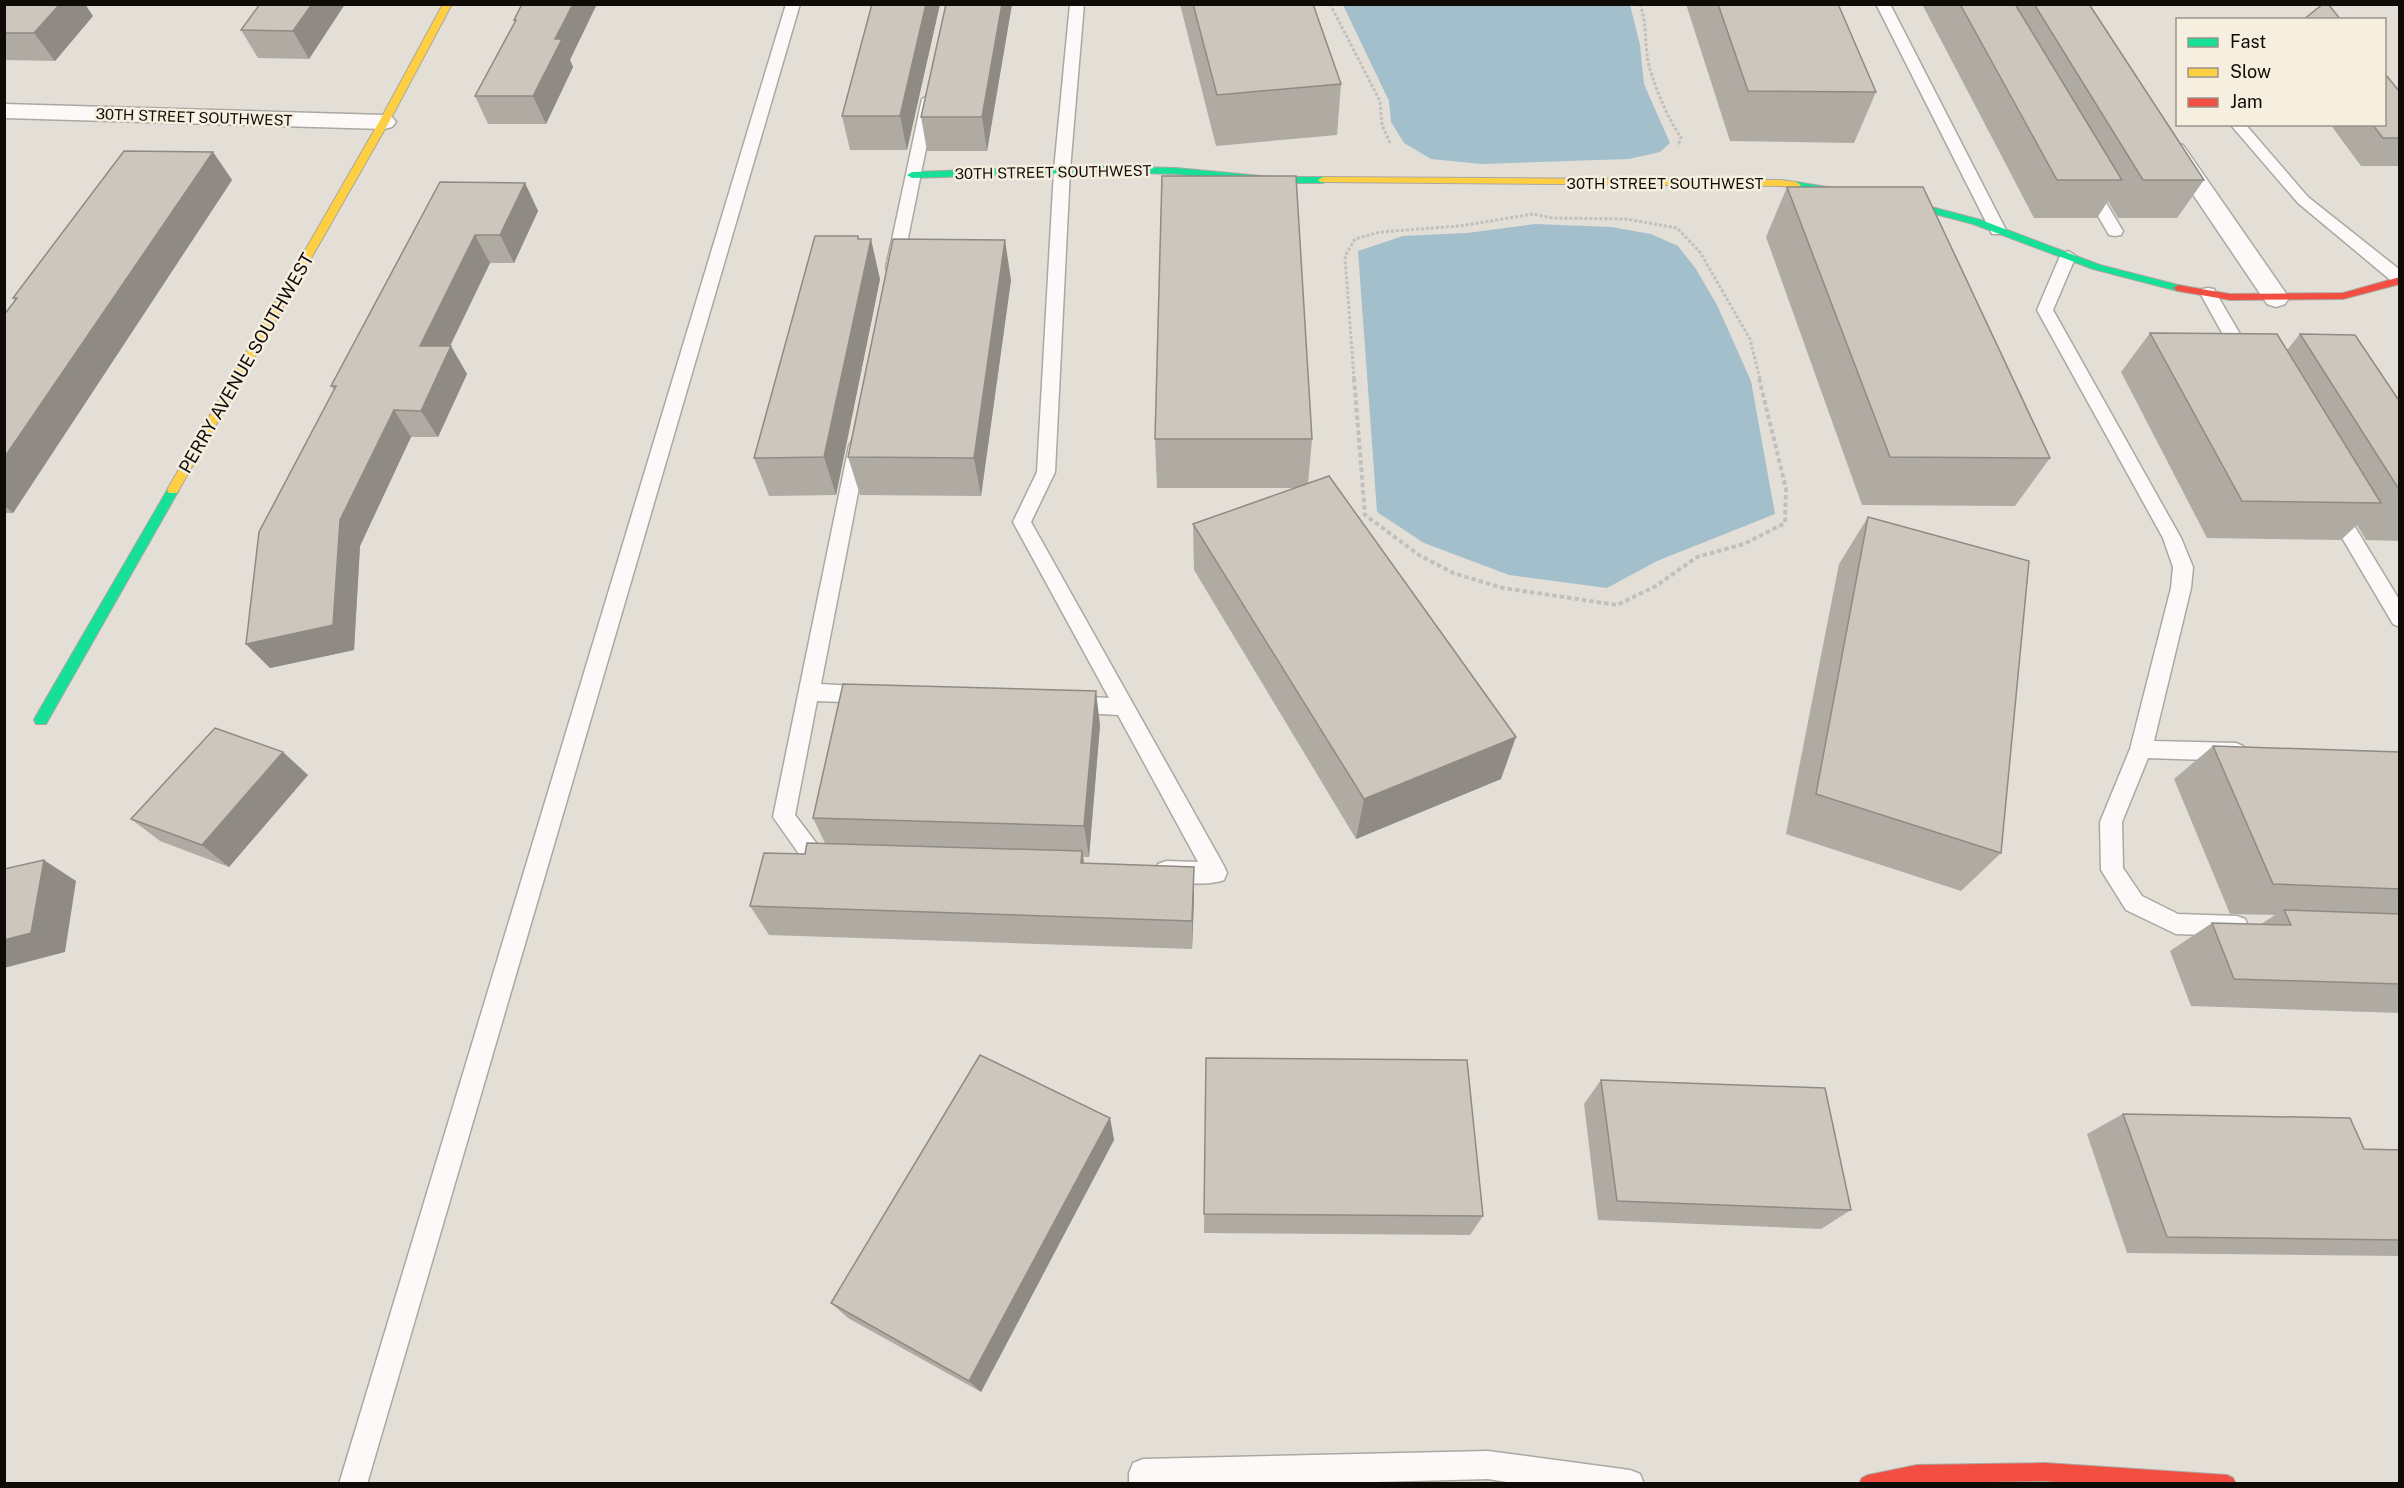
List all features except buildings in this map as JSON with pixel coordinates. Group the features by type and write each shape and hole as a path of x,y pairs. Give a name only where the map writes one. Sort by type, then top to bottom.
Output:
{"street":[{"name":"PERRY AVENUE SOUTHWEST","path":"41,720 384,122 448,4"},
{"name":"30TH STREET SOUTHWEST","path":"4,111 384,122"},
{"path":"2163,132 2277,298"},
{"name":"30TH STREET SOUTHWEST","path":"912,175 1062,170 1176,171 1273,180 1780,183 1901,202 1977,222 2097,267 2230,297 2343,296 2397,284"},
{"path":"1868,1484 1917,1474 2045,1472 2227,1484"}],"lane":[{"path":"353,1484 793,4"},
{"path":"1077,4 1062,170 1046,472 1022,522 1216,873 1145,871"},
{"path":"1883,4 1998,230"},
{"path":"891,281 932,84"},
{"path":"2239,126 2303,200 2397,284"},
{"path":"2079,169 2115,231"},
{"path":"2068,256 2044,310 2172,538 2183,567 2181,588 2140,749 2111,822 2112,870 2134,903 2176,924 2258,927"},
{"path":"2208,293 2256,376"},
{"path":"841,862 818,861 784,817 861,434"},
{"path":"2328,499 2400,619"},
{"path":"809,692 891,696"},
{"path":"1055,704 1125,707"},
{"path":"2140,749 2258,753"},
{"path":"1143,1484 1143,1473 1488,1466 1630,1484"}],"path":[{"path":"1330,4 1380,101 1382,125 1389,142 1394,146"},
{"path":"1640,4 1646,18 1647,55 1652,78 1662,97 1670,124 1681,137 1677,149"},
{"path":"1533,214 1553,219 1626,219 1677,228 1700,252 1750,339 1786,489 1785,523 1744,544 1697,557 1656,586 1617,605 1503,588 1453,573 1419,555 1365,515 1345,256 1355,239 1380,231 1460,226 1533,214"}],"water":[{"path":"1343,5 1630,5 1640,45 1644,84 1670,143 1660,152 1629,159 1481,164 1431,159 1404,143 1391,122 1389,101"},
{"path":"1535,224 1611,227 1651,234 1678,246 1696,269 1717,305 1751,381 1775,514 1657,561 1607,588 1509,575 1424,543 1377,512 1358,251 1403,236 1467,233"}],"traffic: fast":[{"path":"912,175 1098,169 1176,171 1273,180 1323,180"},
{"path":"1796,185 1901,202 1977,222 2097,267 2178,288"},
{"path":"41,720 173,490"}],"traffic: slow":[{"path":"173,490 384,122 448,4"},
{"path":"1323,180 1781,183 1796,185"}],"traffic: jam":[{"path":"2178,288 2230,297 2343,296 2400,280"},
{"path":"1868,1484 1917,1474 2045,1472 2227,1484"}]}
